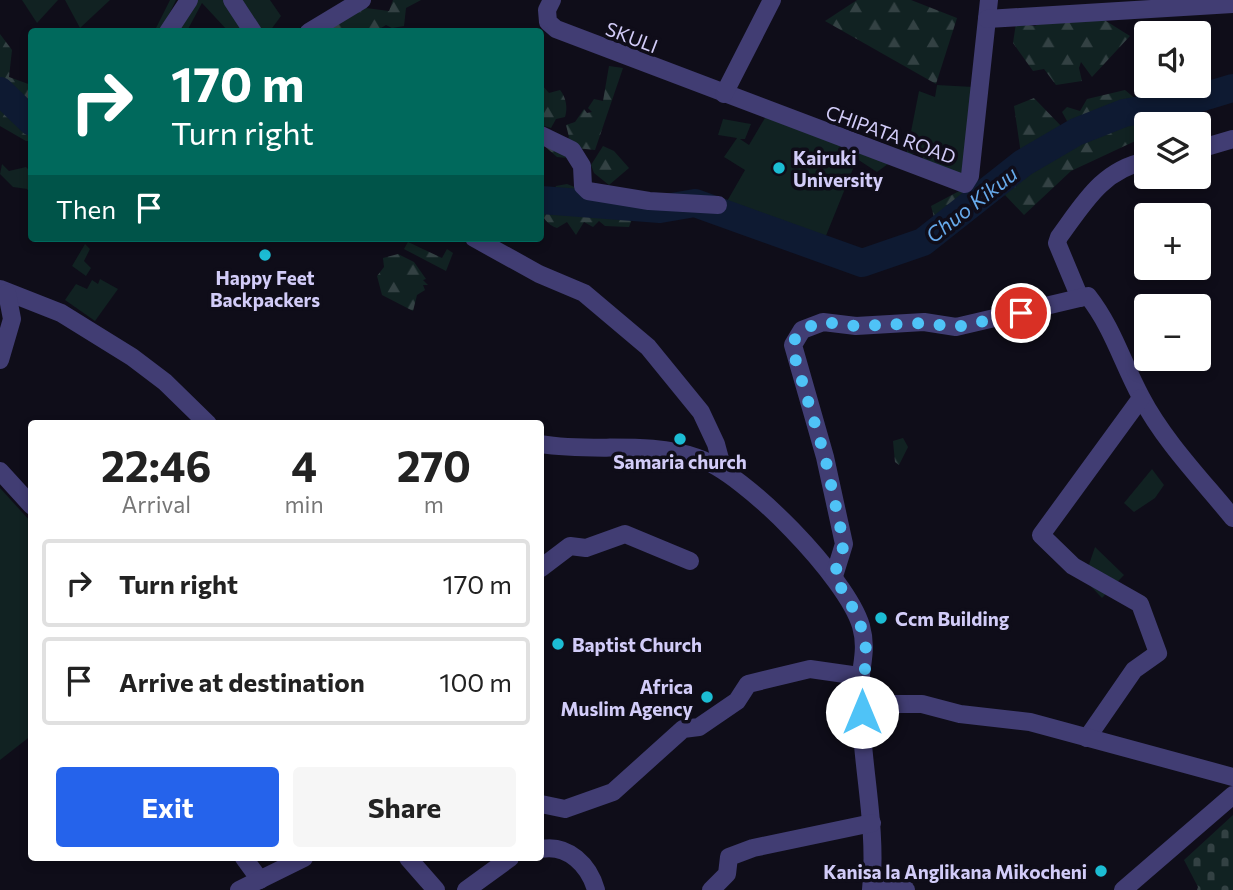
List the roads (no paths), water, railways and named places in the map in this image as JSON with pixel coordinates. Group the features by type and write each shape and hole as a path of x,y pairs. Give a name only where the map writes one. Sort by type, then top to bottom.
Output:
{"street":[{"path":"172,28 189,0"},
{"path":"232,0 250,28"},
{"path":"316,28 362,0"},
{"name":"SKULI","path":"552,0 547,10 544,30 582,39 724,93"},
{"path":"724,93 772,0"},
{"path":"989,0 987,19 1233,4"},
{"name":"CHIPATA ROAD","path":"724,93 965,184 970,176 987,19"},
{"path":"544,136 572,150 582,166 583,186 588,191 649,201 718,205"},
{"path":"1211,145 1233,139"},
{"path":"1080,298 1058,243 1059,237 1094,188 1115,172 1134,165"},
{"path":"481,242 539,274 584,293 648,347 701,412 716,444 723,470"},
{"path":"0,360 12,318 3,291"},
{"path":"3,291 61,313 132,357 203,420"},
{"path":"834,576 844,544 825,457 793,345 796,336 823,322 856,326 924,323 956,327 1088,296 1109,324 1142,398 1233,519"},
{"path":"1087,738 1134,670 1158,653 1140,604 1129,595 1073,566 1041,535 1142,398"},
{"path":"544,445 564,448 663,449 709,461 755,493 834,576 861,626 866,657 860,688 872,823 872,884 898,885 906,890"},
{"path":"0,471 28,502"},
{"path":"544,566 569,546 586,548 625,534 690,561"},
{"path":"544,805 565,809 613,792 682,729 699,727 737,701 748,684 810,669 852,675 860,688 879,704 922,704 960,714 1030,722 1233,777"},
{"path":"1123,890 1233,795"},
{"path":"711,890 727,874 729,857 753,848 872,823"},
{"path":"544,849 556,847 566,850 587,872 596,890"},
{"path":"246,861 260,880"},
{"path":"239,890 298,861"},
{"path":"411,861 436,890"},
{"path":"466,890 506,861"}],"waterway":[{"name":"Chuo Kikuu","path":"544,200 660,209 695,203 862,263 923,242 1023,163 1076,132 1124,113 1186,102 1233,88"},
{"name":"Chuo Kikuu","path":"0,91 28,118"}],"place":[{"name":"Kairuki University","path":"779,168"},
{"name":"Happy Feet Backpackers","path":"265,255"},
{"name":"Samaria church","path":"680,439"},
{"name":"Ccm Building","path":"881,618"},
{"name":"Baptist Church","path":"558,644"},
{"name":"Africa Muslim Agency","path":"707,697"},
{"name":"Kanisa la Anglikana Mikocheni","path":"1101,871"}]}
